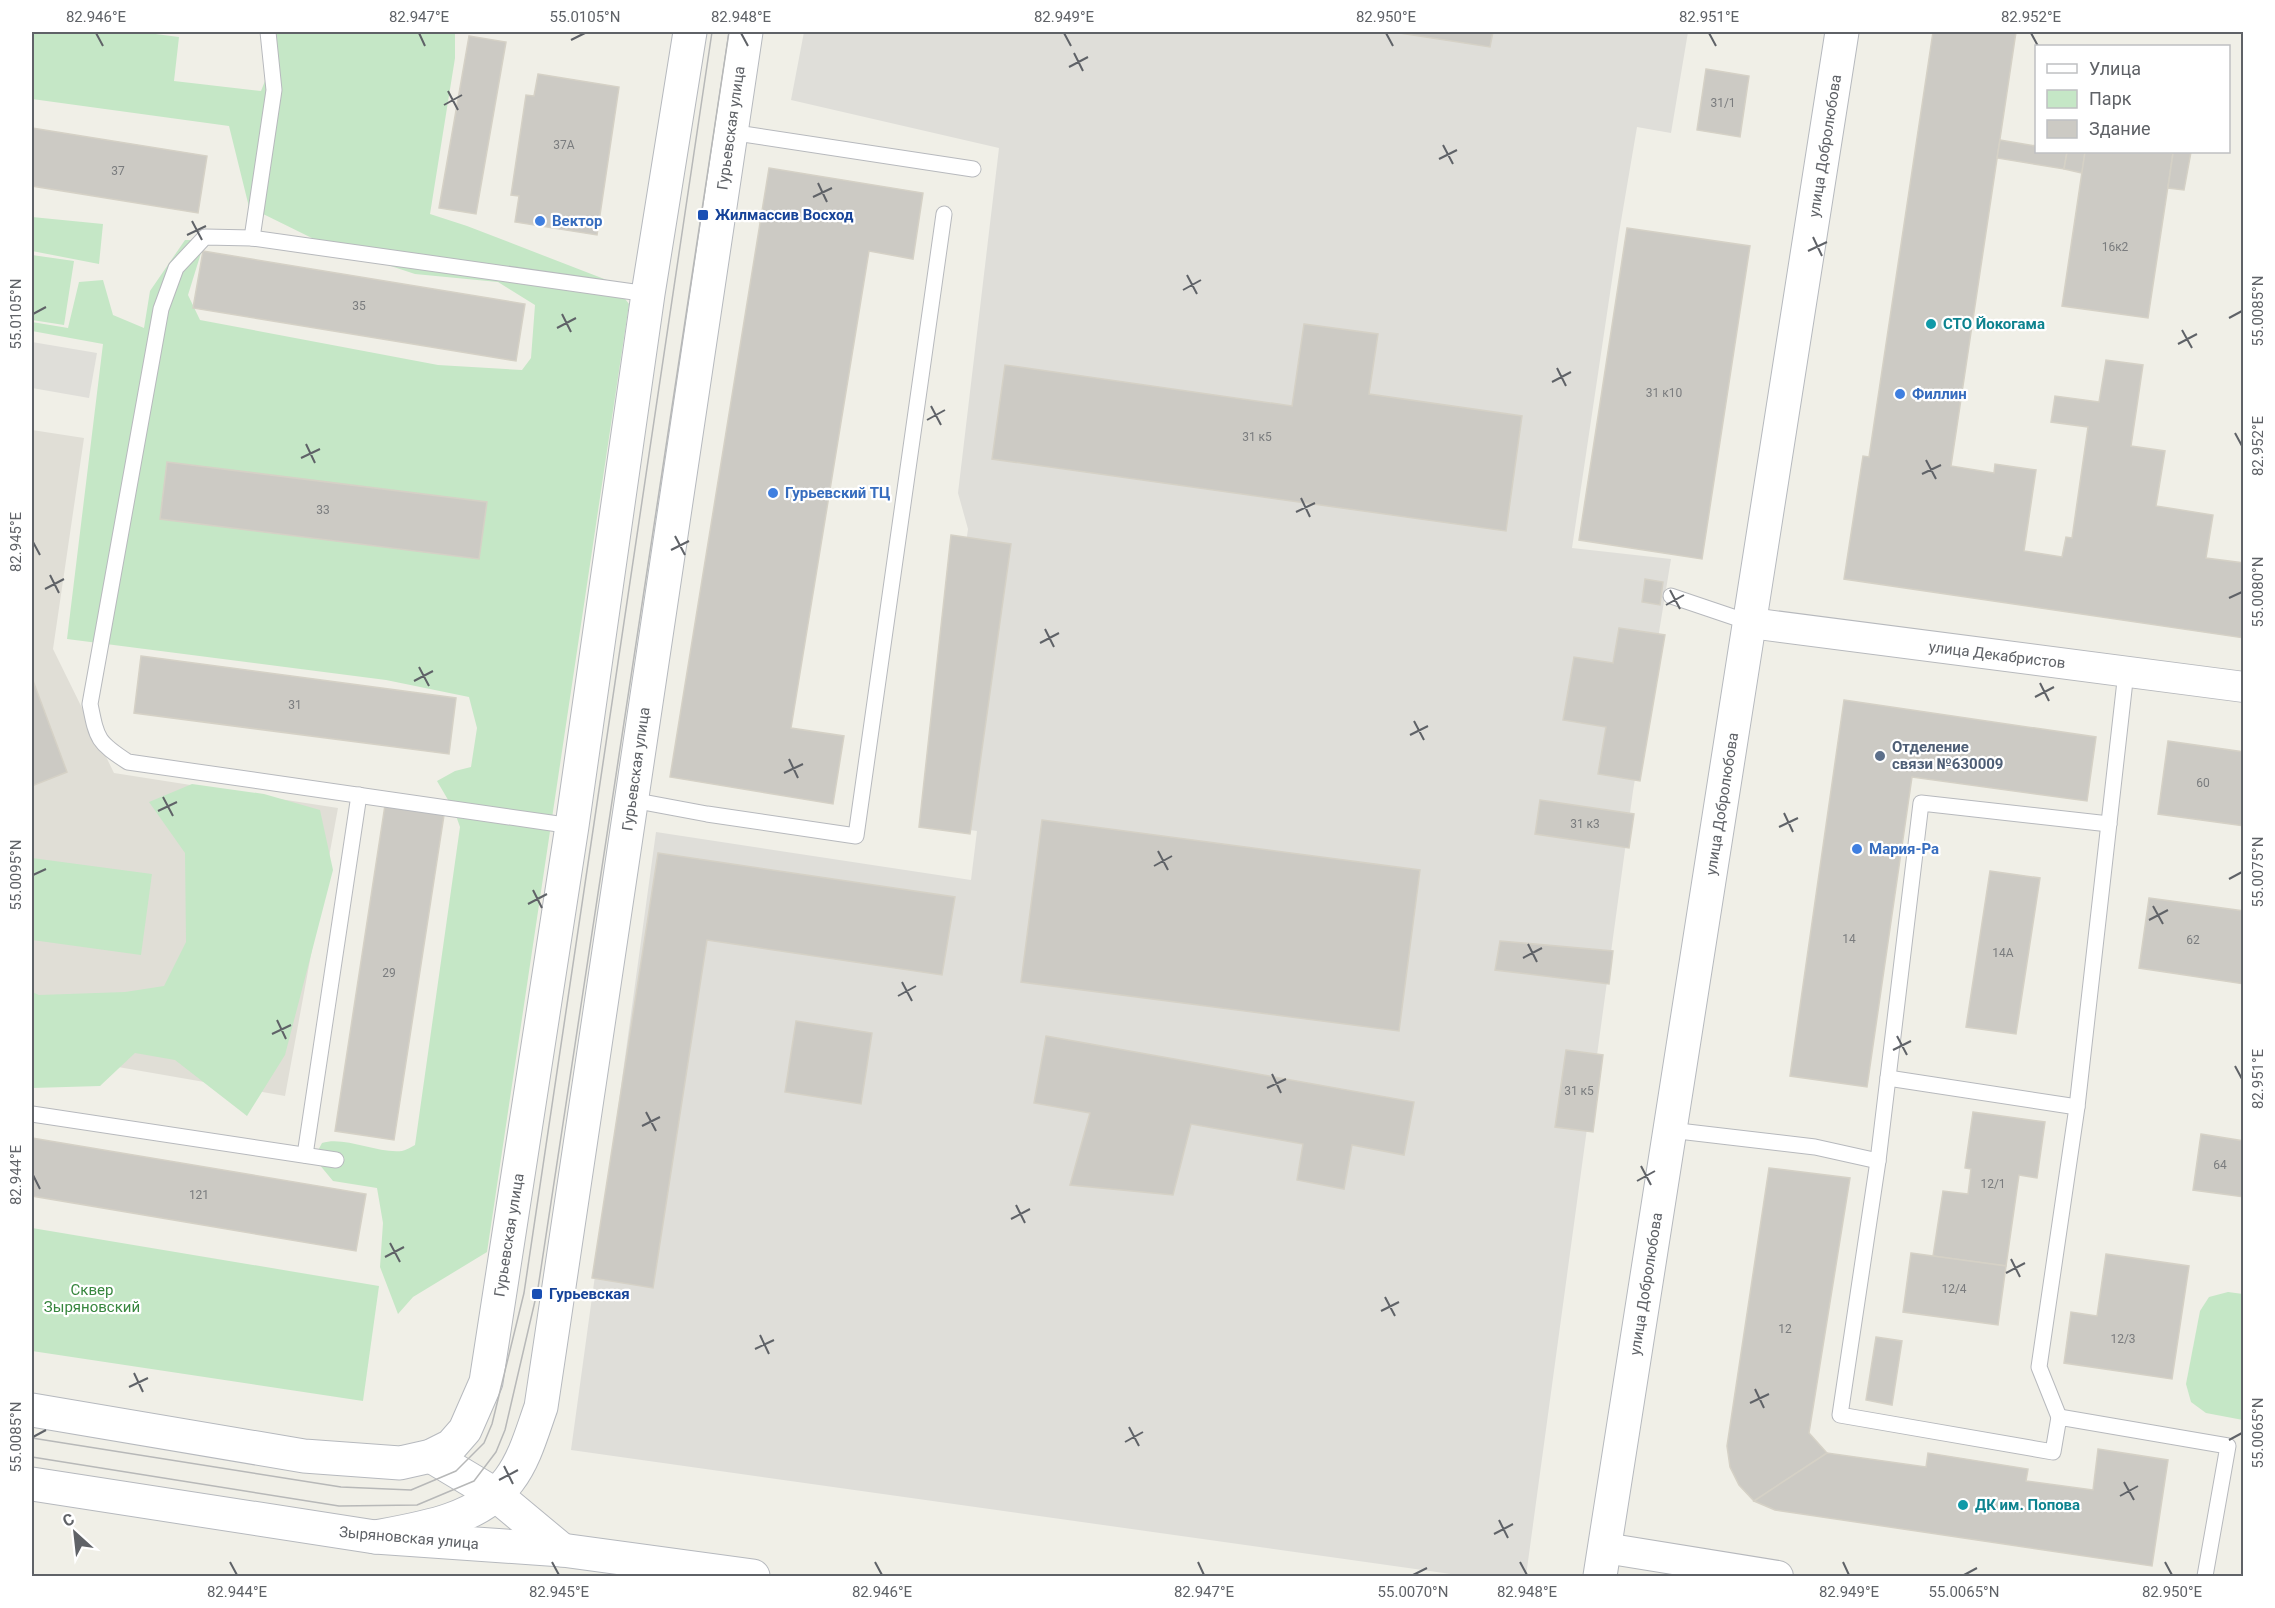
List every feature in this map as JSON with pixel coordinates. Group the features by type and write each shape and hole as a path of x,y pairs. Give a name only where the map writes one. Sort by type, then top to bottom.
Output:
{"main road":[{"name":"Гурьевская улица","path":"431,1456 451,1446 465,1430 486,1382 572,826 648,294 690,32"},
{"name":"Гурьевская улица","path":"496,1495 510,1479 521,1459 541,1407 545,1384 746,32"},
{"name":"улица Добролюбова","path":"1603,1562 1842,32"},
{"path":"32,1410 304,1456 400,1463 431,1456 496,1495 562,1550"},
{"name":"Зыряновская улица","path":"32,1484 375,1537 562,1550 753,1576"},
{"path":"375,1537 412,1530 457,1516 496,1495"}],"street":[{"name":"улица Декабристов","path":"1751,623 2244,687"},
{"path":"1603,1562 1778,1576"}],"lane":[{"path":"252,238 274,90 268,32"},
{"path":"730,132 973,169"},
{"path":"632,800 707,814 856,836 944,214"},
{"path":"572,826 128,762 111,751 96,734 90,704 161,309 176,268 206,237 252,238 648,294"},
{"path":"1671,596 1751,623"},
{"path":"2109,824 1921,803 1878,1161 1840,1414 2053,1452 2059,1417 2039,1367 2077,1107 2109,824 2126,672"},
{"path":"305,1155 359,795"},
{"path":"1888,1078 2077,1107"},
{"path":"32,1114 336,1160"},
{"path":"1670,1131 1815,1147 1878,1161"},
{"path":"2059,1417 2228,1446 2205,1576"}],"shaded area":[{"path":"804,32 1688,32 1671,133 1637,127 1572,548 1671,559 1633,791 1526,1576 1465,1576 571,1450 656,832 971,880 977,831 927,824 968,529 958,493 999,148 791,100"},
{"path":"32,342 97,353 89,398 32,388"},
{"path":"32,430 84,438 53,649 114,773 338,808 285,1096 32,1052"}],"green space":[{"path":"32,32 140,32 179,37 174,81 261,91 273,61 277,32 455,32 455,58 430,214 612,282 629,304 487,1252 413,1297 398,1314 380,1267 383,1223 377,1188 333,1181 314,1158 322,1143 331,1141 393,1151 402,1151 415,1145 460,827 454,810 437,781 455,771 471,767 477,728 469,697 386,680 67,639 103,344 32,331 32,322 68,328 79,282 103,280 113,315 144,328 150,291 185,240 205,240 188,295 200,320 438,365 522,370 531,358 535,305 498,282 415,274 324,244 249,207 229,126 32,99"},
{"path":"32,217 103,224 99,264 32,251"},
{"path":"32,255 74,261 64,325 32,320"},
{"path":"192,784 264,794 320,810 333,870 285,1055 247,1116 175,1060 135,1053 100,1086 32,1088 32,992 39,995 125,992 164,986 186,942 185,853 149,802"},
{"path":"32,858 152,874 141,955 32,940"},
{"name":"Cквер Зыряновский","path":"32,1228 379,1286 363,1401 32,1351"},
{"path":"2228,1292 2243,1294 2243,1420 2206,1413 2191,1402 2186,1384 2200,1311 2209,1297"}],"building":[{"path":"1393,32 1493,32 1490,47"},
{"name":"СТО Йокогама","path":"1933,32 2016,32 1951,466 1994,473 1995,464 2036,470 2024,551 2062,557 2066,537 2072,538 2088,427 2051,422 2055,396 2099,402 2106,360 2143,365 2131,446 2165,451 2156,506 2213,515 2206,558 2244,563 2244,638 1844,579 1863,456 1869,457"},
{"path":"469,36 506,42 476,214 439,208"},
{"path":"1706,69 1749,76 1740,137 1697,130"},
{"path":"538,74 619,87 597,235 515,222 519,196 511,195 526,95 534,96"},
{"path":"32,128 207,156 198,213 32,186"},
{"path":"2000,140 2035,146 2035,153 2067,153 2064,169 1997,158"},
{"path":"2067,153 2085,153 2082,173 2064,169"},
{"path":"2085,153 2173,153 2148,318 2062,306"},
{"path":"2173,153 2191,153 2184,190 2168,188"},
{"name":"Гурьевский ТЦ","path":"769,168 923,193 913,259 869,251 791,728 844,736 833,804 670,777"},
{"path":"1627,228 1750,246 1702,559 1579,540"},
{"path":"203,251 525,304 516,361 193,308"},
{"path":"1304,324 1378,334 1369,394 1522,416 1506,531 992,459 1005,365 1292,406"},
{"path":"167,462 487,502 479,559 160,519"},
{"path":"951,535 1011,544 970,834 919,827"},
{"path":"1645,579 1663,582 1660,605 1642,602"},
{"path":"1619,628 1665,635 1640,781 1598,774 1606,727 1563,720 1574,657 1613,663"},
{"path":"141,656 456,698 449,754 134,713"},
{"path":"32,678 67,772 32,786"},
{"path":"1844,700 2096,737 2087,801 1912,777 1867,1087 1790,1076"},
{"path":"2168,741 2244,752 2244,826 2158,814"},
{"path":"1540,800 1634,814 1629,848 1535,834"},
{"path":"385,805 444,815 394,1140 335,1131"},
{"path":"1042,820 1420,870 1399,1031 1021,982"},
{"path":"658,853 955,897 942,975 707,940 653,1288 592,1278"},
{"path":"1990,871 2040,878 2016,1034 1966,1027"},
{"path":"2149,898 2244,911 2244,984 2139,968"},
{"path":"1500,941 1613,951 1609,984 1495,970"},
{"path":"796,1021 872,1033 861,1104 785,1092"},
{"path":"1046,1036 1414,1102 1404,1155 1352,1145 1344,1189 1297,1180 1303,1144 1191,1124 1173,1195 1070,1185 1090,1113 1034,1103"},
{"path":"1566,1050 1603,1055 1593,1132 1555,1127"},
{"path":"1973,1112 2045,1122 2037,1178 2019,1175 2006,1266 1933,1256 1943,1191 1968,1194 1971,1169 1965,1168"},
{"path":"2201,1134 2244,1141 2244,1197 2193,1190"},
{"path":"32,1138 366,1194 356,1251 32,1196"},
{"path":"1769,1168 1850,1178 1809,1433 1827,1453 1754,1501 1739,1485 1730,1467 1727,1446"},
{"path":"1911,1253 2006,1266 1998,1325 1903,1312"},
{"path":"2106,1254 2189,1266 2172,1379 2064,1363 2071,1312 2097,1316"},
{"path":"1876,1337 1902,1341 1892,1405 1866,1400"},
{"name":"ДК им. Попова","path":"2098,1449 2168,1460 2152,1566 1775,1510 1754,1501 1827,1453 1926,1467 1928,1453 2028,1469 2026,1481 2093,1490"}],"tram line":[{"path":"32,1438 341,1487 411,1490 456,1471 484,1443 492,1424 524,1293 712,32"},
{"path":"32,1457 339,1506 417,1505 474,1481 496,1452 505,1430 538,1288 729,32"}],"place":[{"name":"Жилмассив Восход","path":"703,215"},
{"name":"Вектор","path":"540,221"},
{"name":"СТО Йокогама","path":"1931,324"},
{"name":"Филлин","path":"1900,394"},
{"name":"Гурьевский ТЦ","path":"773,493"},
{"name":"Отделение связи №630009","path":"1880,756"},
{"name":"Мария-Ра","path":"1857,849"},
{"name":"Гурьевская","path":"537,1294"},
{"name":"ДК им. Попова","path":"1963,1505"}]}
